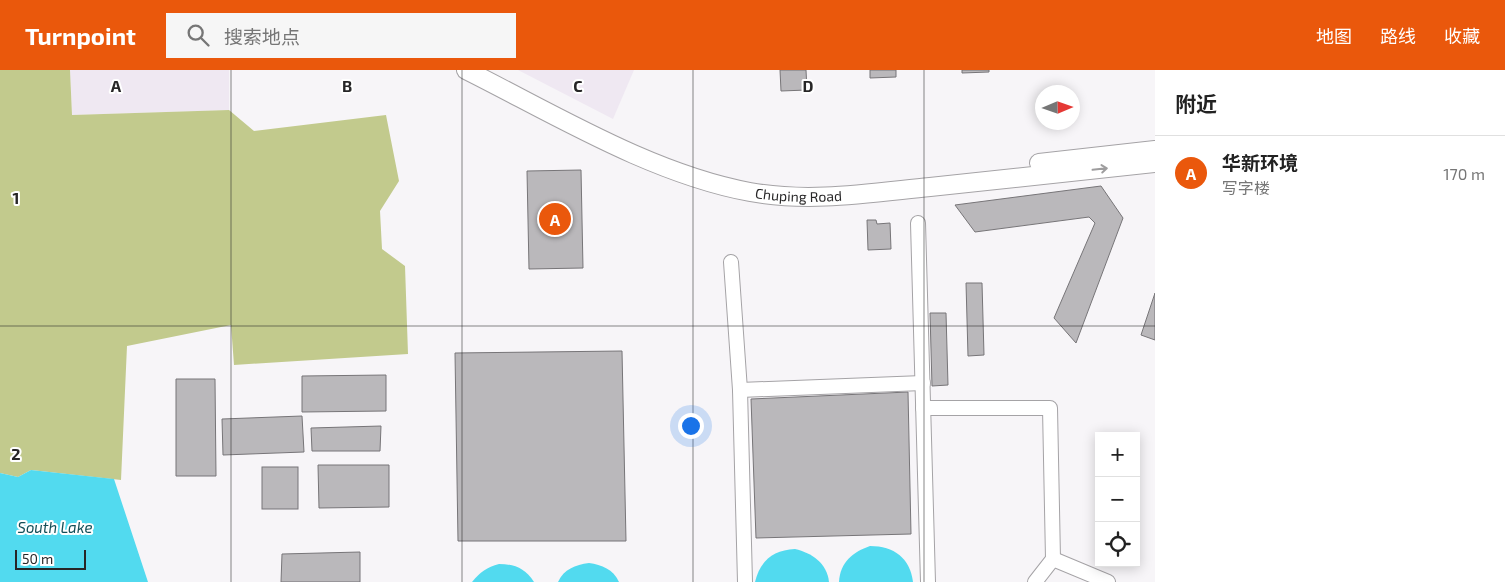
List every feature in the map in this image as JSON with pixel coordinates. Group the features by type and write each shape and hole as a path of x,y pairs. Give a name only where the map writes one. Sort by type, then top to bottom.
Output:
{"main road":[{"name":"Chuping Road","path":"466,70 661,166 704,181 751,192 817,197 883,192 1155,163"},
{"name":"Chuping Road","path":"489,70 650,149 706,170 752,180 798,186 841,185 1155,150"}],"street":[{"path":"918,223 928,582"},
{"path":"731,262 740,390 745,582"},
{"path":"740,390 923,383"},
{"path":"923,408 1050,408 1053,559 1035,582"},
{"path":"1053,559 1108,582"}],"shaded area":[{"path":"70,70 229,70 229,110 72,115"},
{"path":"518,70 634,70 613,119"}],"green space":[{"path":"0,70 70,70 72,115 229,110 254,131 386,115 399,181 380,211 382,249 405,266 408,354 234,365 231,325 127,346 121,480 31,470 18,477 0,473"}],"water":[{"name":"South Lake","path":"31,470 114,479 148,582 0,582 0,473 18,477"},
{"path":"870,546 886,548 899,555 908,566 913,582 839,582 842,569 848,559 858,551"},
{"path":"795,549 807,553 818,560 828,575 829,582 755,582 760,568 769,558 774,554"},
{"path":"589,563 607,568 619,582 558,582 570,568"},
{"path":"499,564 519,568 527,573 534,582 472,582 484,570"}],"building":[{"path":"780,70 806,70 807,90 781,91"},
{"path":"870,70 896,70 896,77 870,78"},
{"path":"962,70 989,70 989,72 962,73"},
{"path":"581,170 583,268 529,269 527,171"},
{"path":"1101,186 1123,218 1076,343 1054,318 1095,223 1089,217 975,232 955,205"},
{"path":"867,220 876,220 877,224 890,223 891,249 868,250"},
{"path":"966,283 982,283 984,355 968,356"},
{"path":"1155,293 1155,340 1141,335"},
{"path":"930,313 946,313 948,385 932,386"},
{"path":"622,351 626,541 458,541 455,353"},
{"path":"386,375 386,411 302,412 302,376"},
{"path":"176,379 215,379 216,476 176,476"},
{"path":"908,392 911,534 756,538 751,399"},
{"path":"302,416 304,452 223,455 222,419"},
{"path":"381,426 380,451 312,451 311,428"},
{"path":"318,465 389,465 389,507 319,508"},
{"path":"262,467 298,467 298,509 262,509"},
{"path":"360,552 360,582 281,582 282,554"}],"place":[{"name":"华新环境","path":"555,219"}]}
